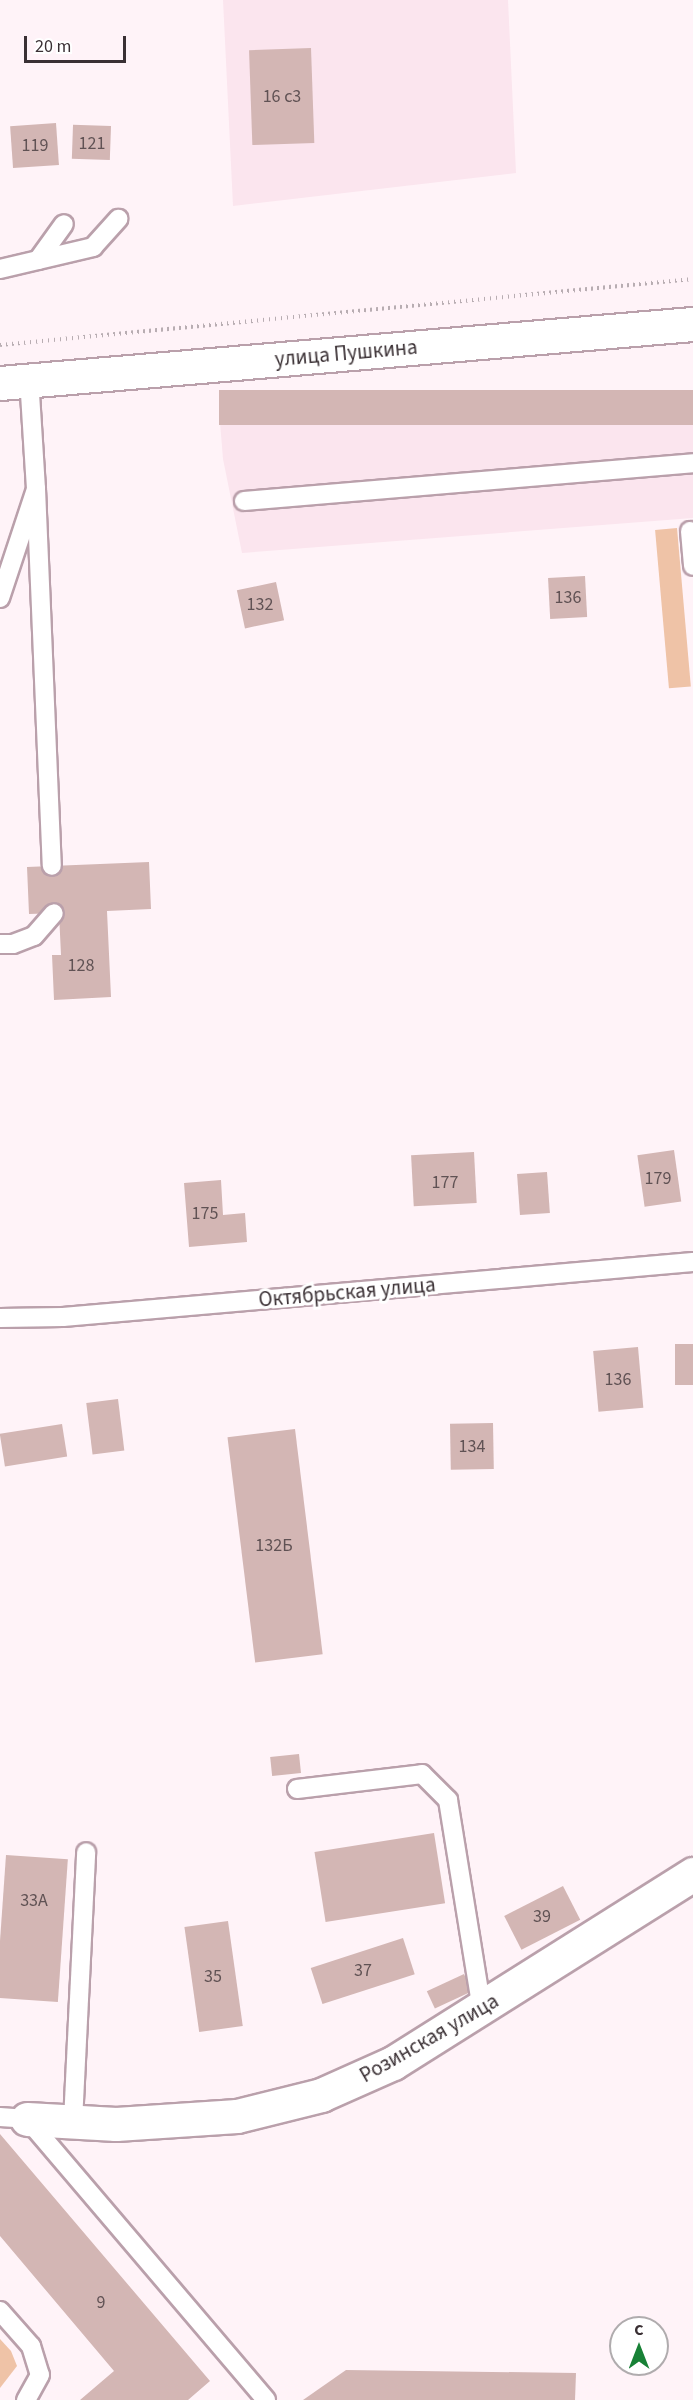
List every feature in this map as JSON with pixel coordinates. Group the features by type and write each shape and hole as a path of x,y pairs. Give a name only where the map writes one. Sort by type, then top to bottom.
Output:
{"street":[{"name":"улица Пушкина","path":"14,381 693,324"},
{"name":"Розинская улица","path":"14,2118 116,2124 237,2116 321,2095 393,2063 482,2010 693,1874"}],"lane":[{"path":"0,269 93,247 118,219"},
{"path":"38,260 64,224"},
{"path":"14,381 36,489 52,866"},
{"path":"244,501 693,463"},
{"path":"0,598 36,489"},
{"path":"690,531 693,566"},
{"path":"0,944 13,944 34,936 54,913"},
{"name":"Октябрьская улица","path":"0,1317 63,1317 693,1262"},
{"path":"297,1789 422,1774 448,1800 482,2010"},
{"path":"73,2122 86,1852"},
{"path":"14,2118 266,2400"},
{"path":"0,2311 32,2346 40,2375 26,2400"}],"path":[{"path":"0,345 693,279"}],"shaded area":[{"path":"223,0 508,0 516,173 233,206"},
{"path":"693,390 693,518 242,553 223,459 220,422"},
{"path":"677,528 691,686 669,688 655,530"},
{"path":"0,2339 11,2351 17,2366 0,2388"}],"building":[{"path":"311,48 314,143 252,145 249,50"},
{"path":"56,123 59,165 13,168 10,126"},
{"path":"73,125 111,126 110,160 72,159"},
{"path":"219,390 693,390 693,425 219,425"},
{"path":"585,576 587,617 550,619 548,578"},
{"path":"276,582 284,620 245,628 237,590"},
{"path":"149,862 151,909 107,911 111,997 54,1000 52,955 61,955 59,913 29,914 27,867"},
{"path":"674,1150 681,1201 645,1207 637,1155"},
{"path":"474,1152 477,1203 414,1206 411,1155"},
{"path":"547,1172 550,1213 520,1215 517,1174"},
{"path":"221,1180 223,1215 245,1213 247,1242 189,1247 184,1183"},
{"path":"675,1344 693,1344 693,1385 675,1385"},
{"path":"638,1347 643,1408 598,1412 593,1351"},
{"path":"118,1399 124,1451 93,1455 86,1403"},
{"path":"493,1423 494,1469 451,1470 450,1424"},
{"path":"62,1424 67,1457 5,1466 0,1434"},
{"path":"295,1429 323,1654 255,1663 228,1437"},
{"path":"299,1754 301,1773 272,1776 270,1757"},
{"path":"434,1833 445,1903 326,1922 314,1852"},
{"path":"6,1855 68,1859 58,2002 0,1998 0,1941"},
{"path":"563,1886 580,1920 521,1950 504,1916"},
{"path":"228,1921 243,2026 199,2032 184,1927"},
{"path":"403,1938 415,1974 322,2004 311,1968"},
{"path":"464,1974 472,1991 435,2009 427,1991"},
{"path":"0,2134 210,2381 188,2400 80,2400 114,2371 0,2236"},
{"path":"346,2370 576,2373 575,2400 303,2400"}]}
